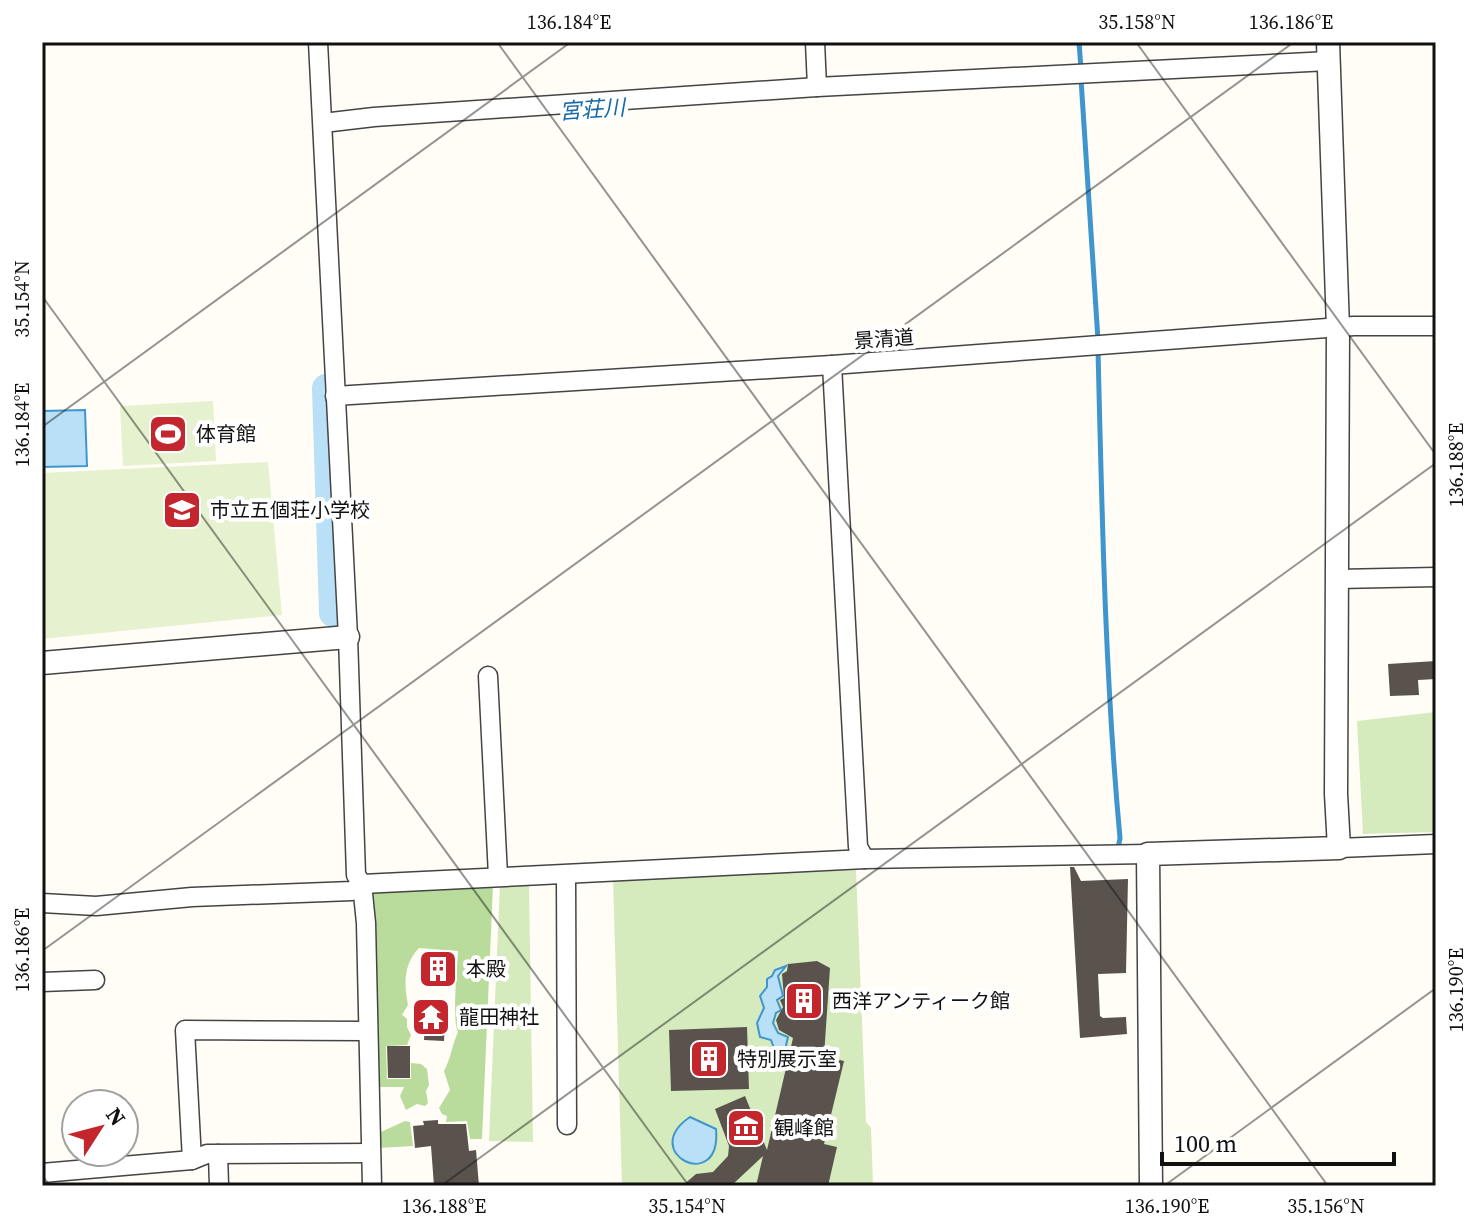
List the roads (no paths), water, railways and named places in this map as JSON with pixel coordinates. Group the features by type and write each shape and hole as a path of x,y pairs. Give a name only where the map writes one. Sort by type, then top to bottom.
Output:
{"street":[{"path":"318,42 348,637 356,875 362,884 366,923 372,1186"},
{"path":"815,42 817,87"},
{"path":"323,123 817,87 1093,73 1328,52 1338,328 1336,794 1339,848"},
{"name":"景清道","path":"335,396 832,365 1338,328 1436,326"},
{"path":"832,365 858,847 865,859"},
{"path":"1338,579 1436,577"},
{"path":"42,663 348,637"},
{"path":"488,676 498,876"},
{"path":"42,903 96,906 192,897 352,891 362,884 865,859 1148,854 1436,844"},
{"path":"1148,854 1151,1186"},
{"path":"566,875 567,1125"},
{"path":"42,982 95,980"},
{"path":"192,1160 185,1030 367,1031"},
{"path":"42,1173 192,1160 207,1154 370,1153"},
{"path":"218,1154 219,1186"}],"water":[{"path":"85,410 87,466 42,467 42,411"},
{"path":"786,966 778,976 783,996 777,1000 781,1010 776,1013 773,1023 778,1033 788,1037 785,1050 774,1048 771,1040 760,1037 757,1023 764,1008 760,996 767,987 767,979 775,970"},
{"path":"690,1117 716,1129 714,1149 707,1160 696,1164 685,1161 677,1154 673,1143 676,1131"}],"waterway":[{"path":"1079,42 1081,69"},
{"path":"1081,79 1098,340"},
{"path":"1098,350 1105,594 1120,838 1118,848"},
{"name":"宮荘川","path":"326,388 333,613"}],"place":[{"name":"体育館","path":"168,434"},
{"name":"市立五個荘小学校","path":"182,510"},
{"name":"本殿","path":"438,969"},
{"name":"西洋アンティーク館","path":"804,1001"},
{"name":"龍田神社","path":"431,1017"},
{"name":"特別展示室","path":"709,1059"},
{"name":"観峰館","path":"746,1128"}]}
